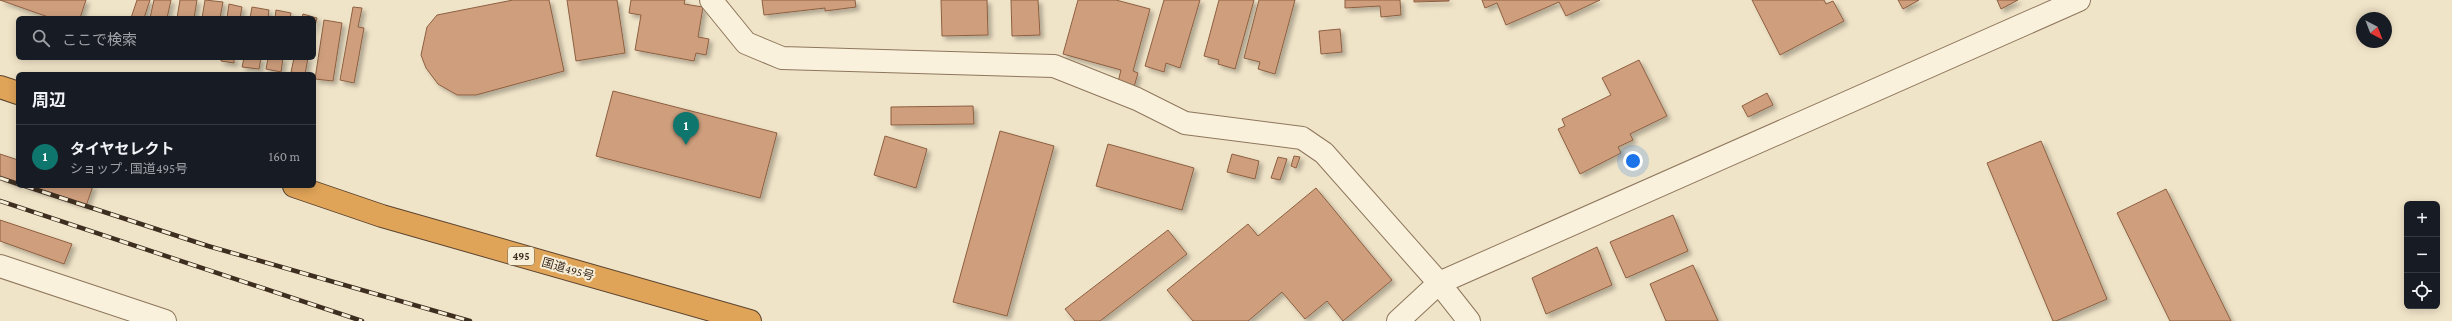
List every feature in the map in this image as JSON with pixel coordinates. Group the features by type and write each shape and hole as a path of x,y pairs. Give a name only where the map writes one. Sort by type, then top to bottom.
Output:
{"highway":[{"path":"0,87 16,92"},
{"name":"国道495号","path":"300,188 382,216 750,321"}],"street":[{"path":"711,0 746,43 782,58 1054,66 1137,99 1185,123 1302,138 1324,153 1439,282 1469,321"},
{"path":"1398,321 1439,282 2079,0"},
{"path":"0,266 165,321"}],"building":[{"path":"0,0 86,0 81,16 45,16"},
{"path":"137,0 150,0 145,16 132,16"},
{"path":"154,0 171,0 167,16 150,16"},
{"path":"180,0 197,0 194,16 177,16"},
{"path":"205,0 223,2 220,16 202,16"},
{"path":"513,0 549,0 564,71 476,95 457,95 438,84 426,68 421,55 427,27 437,15"},
{"path":"567,0 617,0 625,53 576,61"},
{"path":"631,0 685,0 684,4 703,7 698,37 709,39 706,55 696,53 694,61 635,50 641,15 629,13"},
{"path":"762,0 855,0 856,7 825,11 825,8 764,15"},
{"path":"941,0 987,0 988,35 942,36"},
{"path":"1011,0 1038,0 1040,35 1012,36"},
{"path":"1078,0 1116,0 1150,9 1133,71 1138,73 1134,87 1118,82 1121,70 1063,54"},
{"path":"1164,0 1200,0 1180,68 1166,63 1164,72 1145,66"},
{"path":"1219,0 1254,0 1235,69 1218,64 1219,60 1204,56"},
{"path":"1259,0 1295,0 1275,74 1258,69 1260,62 1244,58"},
{"path":"1345,0 1400,0 1401,15 1381,17 1380,6 1345,8"},
{"path":"1414,0 1449,0 1449,1 1414,2"},
{"path":"1482,0 1600,0 1566,16 1559,2 1506,25 1497,3 1485,8"},
{"path":"1752,0 1824,0 1826,4 1833,1 1844,21 1780,55"},
{"path":"1898,0 1919,0 1903,9"},
{"path":"1997,0 2018,0 2001,9"},
{"path":"229,4 242,7 240,16 227,16"},
{"path":"252,7 269,10 268,16 250,16"},
{"path":"353,7 362,8 358,27 364,28 354,83 340,80"},
{"path":"276,10 291,13 290,16 275,16"},
{"path":"324,20 342,23 333,81 316,79"},
{"path":"1340,29 1342,52 1321,54 1319,31"},
{"path":"234,60 234,63 221,61"},
{"path":"244,60 261,60 259,69 242,67"},
{"path":"268,60 283,60 281,72 266,69"},
{"path":"294,60 308,60 305,72 291,72"},
{"path":"1639,60 1667,116 1630,134 1633,140 1618,147 1621,153 1580,174 1558,129 1565,126 1562,119 1611,95 1602,78"},
{"path":"613,91 777,133 760,198 596,156"},
{"path":"1767,93 1773,105 1748,117 1742,106"},
{"path":"973,106 974,124 891,125 891,107"},
{"path":"1000,131 1054,146 1007,316 953,302"},
{"path":"885,136 927,149 916,188 874,175"},
{"path":"2041,141 2107,299 2056,321 2053,321 1987,163"},
{"path":"1108,144 1194,168 1182,210 1096,186"},
{"path":"0,154 16,159 16,183 0,178"},
{"path":"1232,154 1259,161 1255,179 1227,172"},
{"path":"1294,156 1300,157 1296,168 1291,166"},
{"path":"1278,157 1287,159 1280,180 1271,178"},
{"path":"31,188 92,188 86,206"},
{"path":"1316,188 1392,280 1343,321 1327,301 1305,319 1282,292 1248,321 1193,321 1167,290 1248,224 1258,236"},
{"path":"2166,189 2231,321 2170,321 2117,213"},
{"path":"1673,215 1688,251 1626,278 1610,242"},
{"path":"0,220 72,244 64,264 0,241"},
{"path":"1168,230 1187,254 1100,321 1075,321 1065,309"},
{"path":"1597,247 1612,285 1546,314 1532,278"},
{"path":"1693,265 1718,321 1666,321 1650,284"}],"railway":[{"path":"0,178 16,183"},
{"path":"31,188 208,246 470,321"},
{"path":"0,201 362,321"}],"place":[{"name":"タイヤセレクト","path":"686,145"}]}
